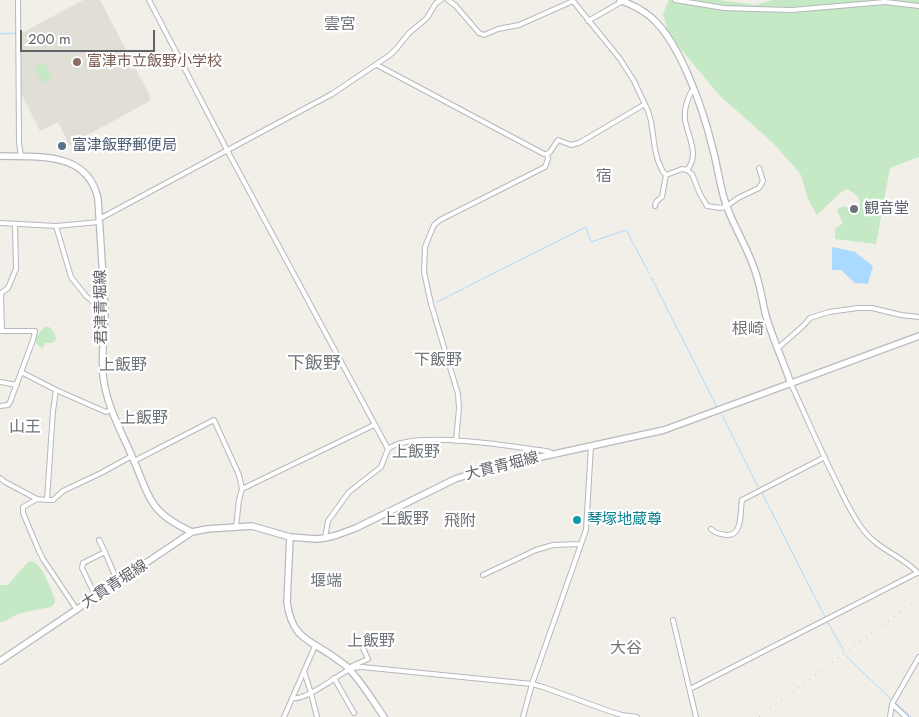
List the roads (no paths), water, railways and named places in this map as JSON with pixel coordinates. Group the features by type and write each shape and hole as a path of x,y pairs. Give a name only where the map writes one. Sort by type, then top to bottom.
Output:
{"main road":[{"path":"623,0 654,20 663,30 680,58 694,91 712,146 727,206 755,270 766,316 792,384"},
{"name":"君津青堀線","path":"0,156 60,159 80,168 94,185 98,199 105,326 102,357 105,390 111,410 146,491 155,507 165,516 192,532"},
{"name":"大貫青堀線","path":"0,661 192,532 207,529 256,526 290,537 316,539 337,535 356,528 468,474 664,430 919,336"},
{"path":"290,537 287,602 288,612 296,630 305,639 349,668 384,717"}],"street":[{"path":"18,0 19,143 21,156"},
{"path":"149,0 227,150 388,449"},
{"path":"0,223 56,226 103,218 332,94 376,65 397,48 409,33 427,18 436,2 441,0"},
{"path":"448,0 479,33 484,34 519,25 573,1 588,22 620,59 645,104 651,120 658,161 666,175 662,197 657,200 655,206"},
{"path":"588,22 623,0"},
{"path":"674,0 724,8 792,10 885,2 919,6"},
{"path":"376,65 547,154"},
{"path":"687,170 692,165 694,155 685,119 685,110 690,92 694,91"},
{"path":"547,154 558,140 571,145 579,143 645,104"},
{"path":"456,441 459,408 458,394 424,272 425,247 434,225 440,220 544,167 548,159 547,154"},
{"path":"666,175 682,169 687,170 692,174 707,206 721,208 757,190 761,186 763,179 760,168"},
{"path":"0,406 8,405 34,340 35,331 1,331 1,293 8,288 16,269 14,224"},
{"path":"56,226 71,277 86,296 104,310"},
{"path":"778,349 810,318 829,312 872,308 919,317"},
{"path":"21,372 106,412 111,410"},
{"path":"0,382 17,385"},
{"path":"792,384 843,495 864,531 875,542 906,562 917,572"},
{"path":"47,500 56,390"},
{"path":"0,478 37,499 53,500 63,491 214,420 240,475 242,489 236,527"},
{"path":"242,489 374,425"},
{"path":"325,538 328,521 350,492 380,467 388,449 397,445 433,439 547,451 554,454"},
{"path":"522,717 586,530 591,446"},
{"path":"711,529 716,534 730,535 734,533 739,526 742,500 825,457"},
{"path":"37,499 23,507 22,513 43,559 77,610"},
{"path":"99,540 118,583"},
{"path":"483,576 536,550 553,545 581,544"},
{"path":"96,597 82,568 83,563 105,552"},
{"path":"690,689 917,572 919,564"},
{"path":"674,620 696,717"},
{"path":"284,717 315,646"},
{"path":"292,698 296,699 311,693 349,668 368,659 362,646"},
{"path":"890,717 892,704 919,657"},
{"path":"349,668 362,666 532,684 622,715 637,717"},
{"path":"304,670 317,717"},
{"path":"334,678 354,713"},
{"path":"892,704 906,717"}],"water":[{"path":"833,247 855,252 873,266 868,284 855,283 841,270 832,270"}],"waterway":[{"path":"0,34 16,33"},
{"path":"437,302 586,227 591,242 626,230 649,273"},
{"path":"651,277 717,407"},
{"path":"722,415 759,489"},
{"path":"762,493 825,617"},
{"path":"827,621 844,651"},
{"path":"847,656 892,700"},
{"path":"895,702 911,717"}],"railway":[{"path":"759,717 919,598"}],"place":[{"name":"富津市立飯野小学校","path":"77,62"},
{"name":"富津飯野郵便局","path":"62,146"},
{"name":"観音堂","path":"854,209"},
{"name":"琴塚地蔵尊","path":"577,520"}],"district":[{"name":"雲宮","path":"340,25"},
{"name":"宿","path":"604,177"},
{"name":"根崎","path":"748,330"},
{"name":"下飯野","path":"438,361"},
{"name":"下飯野","path":"314,365"},
{"name":"上飯野","path":"123,366"},
{"name":"上飯野","path":"144,419"},
{"name":"山王","path":"25,428"},
{"name":"上飯野","path":"416,453"},
{"name":"上飯野","path":"405,520"},
{"name":"飛附","path":"460,522"},
{"name":"堰端","path":"326,582"},
{"name":"上飯野","path":"371,642"},
{"name":"大谷","path":"626,649"}]}
